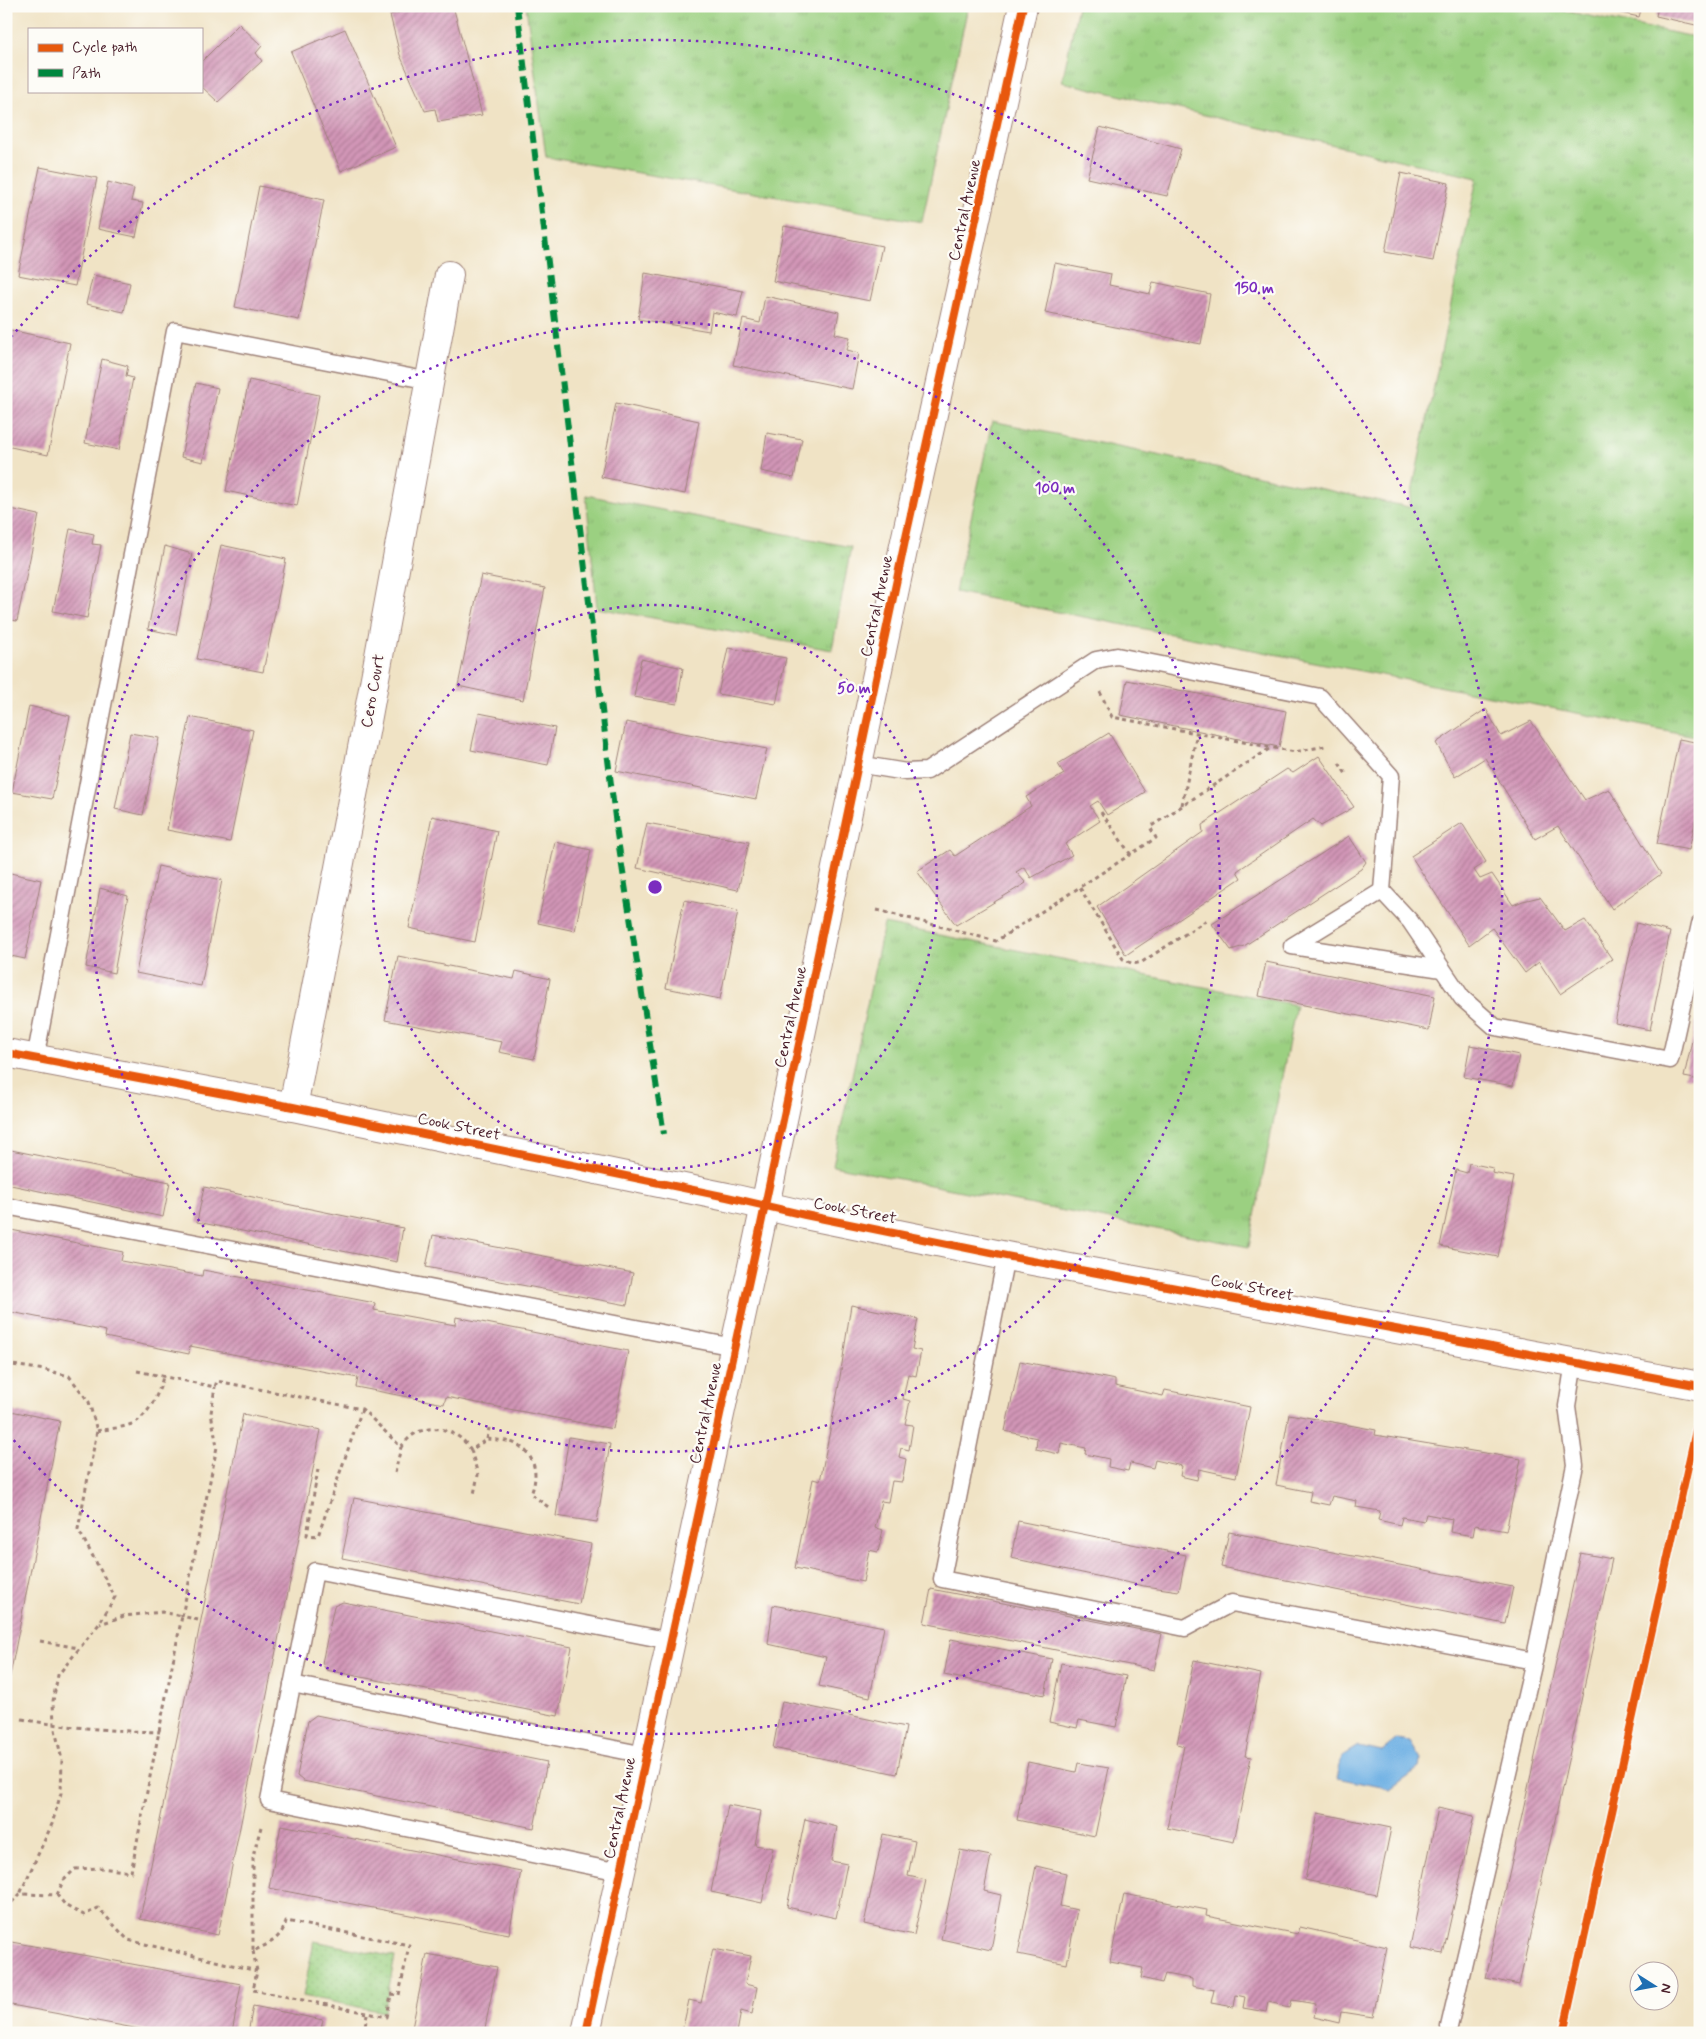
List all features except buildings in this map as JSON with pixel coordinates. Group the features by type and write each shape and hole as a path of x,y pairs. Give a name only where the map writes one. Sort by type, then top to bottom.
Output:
{"street":[{"name":"Central Avenue","path":"586,2033 765,1206 858,764 1023,6"},
{"name":"Cero Court","path":"293,1107 450,275"},
{"name":"Cook Street","path":"6,1053 293,1107 727,1196 765,1206 1006,1256 1700,1386"}],"lane":[{"path":"36,1059 175,331 430,381"},
{"path":"858,764 906,772 927,771 1096,660 1117,656 1320,697 1391,776 1382,890 1410,921 1462,998 1496,1027 1670,1060 1700,924"},
{"path":"1382,890 1292,946 1442,969"},
{"path":"6,1206 734,1347"},
{"path":"1006,1256 942,1579 1185,1628 1232,1603 1534,1661"},
{"path":"1449,2028 1534,1661 1575,1465 1567,1406 1574,1362"},
{"path":"620,1872 269,1800 315,1571 671,1641"},
{"path":"292,1684 646,1756"}],"path":[{"path":"1100,692 1112,717 1295,752 1328,746"},
{"path":"1182,806 1197,733"},
{"path":"877,910 996,941 1156,838 1150,827 1272,748"},
{"path":"1337,760 1346,774"},
{"path":"1101,812 1131,855"},
{"path":"1080,888 1123,959 1132,964 1142,962 1207,920"},
{"path":"6,1364 69,1376 89,1402 97,1431 78,1529 115,1597 99,1624 58,1675 53,1701 54,1725 62,1760 61,1793 52,1824 20,1894 6,1908"},
{"path":"137,1371 216,1387"},
{"path":"97,1431 133,1423 152,1405 163,1376"},
{"path":"57,1895 63,1881 75,1869 101,1868 131,1872 216,1447 211,1413 217,1381 362,1409 401,1447"},
{"path":"318,1469 307,1535 318,1536 362,1409"},
{"path":"395,1473 401,1447 414,1433 435,1428 452,1432 466,1442 471,1450 478,1475 474,1494"},
{"path":"487,1439 489,1428"},
{"path":"471,1450 487,1439 511,1442 530,1454 535,1467 536,1483 531,1494 551,1509"},
{"path":"99,1624 124,1616 162,1612 198,1620"},
{"path":"40,1642 78,1648"},
{"path":"22,1719 103,1731 160,1732"},
{"path":"253,1951 274,1942 284,1930 286,1921 409,1945 399,1996 391,1994 386,2018 253,1990 257,1971 253,1951 253,1856 269,1800"},
{"path":"20,1894 57,1895 66,1906 84,1915 98,1908 128,1940 257,1971"},
{"path":"364,2033 367,2014"}],"green space":[{"path":"526,6 968,6 922,222 546,157"},
{"path":"1078,6 1539,6 1700,38 1700,737 955,592 992,421 1409,507 1477,178 1062,82"},
{"path":"586,495 851,547 832,650 597,608"},
{"path":"884,924 1296,1005 1249,1247 833,1166"},
{"path":"314,1941 395,1957 384,2012 303,1996"}],"water":[{"path":"1397,1739 1410,1741 1421,1759 1419,1768 1390,1789 1337,1778 1342,1756 1358,1746 1382,1751"}],"marked path":[{"path":"517,6 617,834 664,1134"}],"cycle path":[{"path":"586,2033 756,1248 905,541 1023,6"},
{"path":"6,1053 293,1107 1006,1256 1700,1386"},
{"path":"1563,2033 1700,1412"}]}
